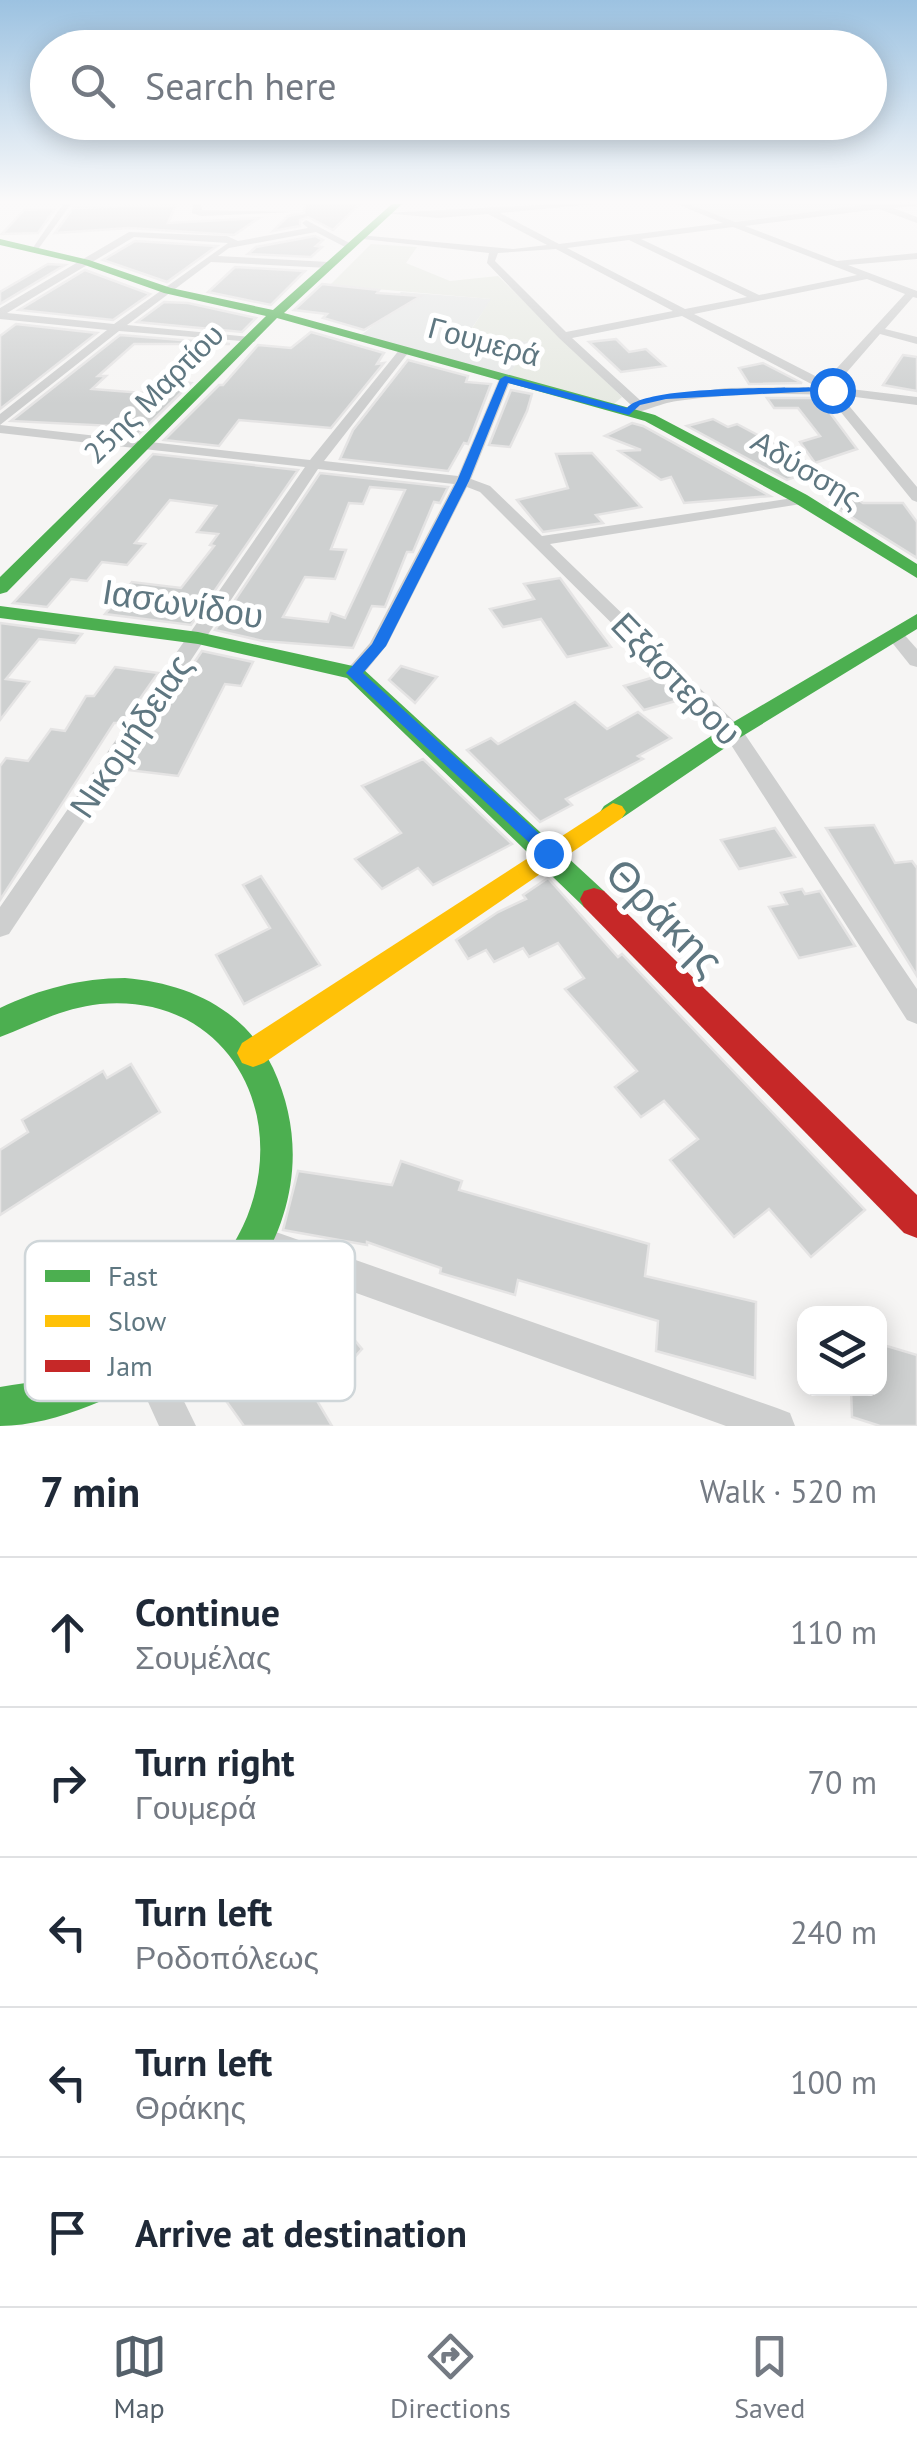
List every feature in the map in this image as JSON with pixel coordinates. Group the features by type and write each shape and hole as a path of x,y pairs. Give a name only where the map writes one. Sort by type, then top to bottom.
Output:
{"street":[{"path":"0,315 71,271"},
{"name":"Γουμερά","path":"109,271 168,291 276,314 505,379 633,407 662,424"},
{"path":"0,421 118,326 195,271"},
{"name":"25ης Μαρτίου","path":"0,588 322,271"},
{"path":"500,271 633,407 666,396 830,389 917,401"},
{"path":"601,271 830,389 917,497"},
{"path":"701,271 760,298"},
{"path":"830,389 914,295 849,271"},
{"path":"563,336 865,277"},
{"path":"0,315 250,340"},
{"path":"880,332 917,341"},
{"name":"Νικομήδειας","path":"0,927 315,462 404,351"},
{"path":"354,673 378,646 463,481 505,379"},
{"name":"Αδύσσης","path":"662,424 801,499 917,572"},
{"path":"0,429 463,481"},
{"name":"Εξάστερου","path":"463,481 486,489 733,732 917,1012"},
{"path":"539,541 801,499"},
{"name":"Ιασωνίδου","path":"0,612 198,638 354,673"},
{"path":"254,1053 733,732 917,620"},
{"path":"895,635 917,661"},
{"name":"Θράκης","path":"354,673 548,853 917,1220"},
{"path":"0,1023 70,996 130,989 183,999 220,1019 254,1053 269,1086 278,1131 270,1195 256,1241"},
{"path":"355,1276 777,1426"},
{"path":"0,1407 41,1415 69,1401"},
{"path":"166,1401 178,1426"}],"shaded area":[{"path":"344,271 424,271 450,281 498,276 622,397 614,404 509,376 528,342 469,333 491,299 330,285"},
{"path":"401,292 492,299 469,332 529,342 509,376 360,336 379,321 373,318"}],"building":[{"path":"37,271 56,271 0,304 0,292"},
{"path":"84,271 150,294 113,320 19,310"},
{"path":"134,271 183,271 167,282"},
{"path":"231,271 305,271 271,305 208,292"},
{"path":"322,284 421,296 364,330 323,318 327,314 294,310"},
{"path":"164,302 188,303 256,318 242,332 137,322"},
{"path":"16,324 97,333 0,409 0,336"},
{"path":"311,332 384,353 377,364 384,363 331,428 239,420 219,446 164,440 223,385 258,345 291,348"},
{"path":"120,335 230,344 134,344 98,376 106,376 92,389 143,393 158,380 191,383 136,437 108,433 115,426 11,421"},
{"path":"616,339 629,352 646,349 665,366 621,372 589,342"},
{"path":"903,355 917,357 917,391 883,385"},
{"path":"408,360 468,376 466,382 491,384 468,444 464,443 448,471 340,459 353,430"},
{"path":"763,363 802,383 749,384 739,368"},
{"path":"511,390 532,394 527,411 510,447 489,445"},
{"path":"767,398 819,398 857,449 815,463 800,442 820,436 798,408 774,408"},
{"path":"713,419 728,427 737,424 812,464 800,468 809,472 787,480 687,426"},
{"path":"632,423 770,496 684,503 671,477 661,480 619,451 641,450 605,436"},
{"path":"592,453 641,507 596,515 603,523 543,532 517,500 568,488 556,454"},
{"path":"153,454 298,470 191,625 105,614 132,582 181,588 214,546 210,545 218,534 197,532 216,506 170,500 135,543 145,544 127,565 102,562 87,581 71,579 47,607 13,603"},
{"path":"320,473 448,487 440,503 434,502 413,552 407,552 385,607 372,606 353,648 263,641 215,630","holes":["370,487 405,490 345,618 331,613 328,622 283,617 305,577 335,579 346,550 331,549 349,503 363,504"]},
{"path":"856,498 863,503 903,503 917,522 917,558 832,505"},
{"path":"560,578 611,647 567,657 541,619 503,627 490,609 534,599 524,584"},
{"path":"0,623 82,634 75,643 39,639 6,679 29,682 0,720"},
{"path":"202,651 253,662 241,686 225,684 178,776 128,770 152,725"},
{"path":"401,666 437,677 415,703 389,680"},
{"path":"115,667 158,673 123,723 114,723 0,900 0,766 6,758 28,761 51,729 65,731 86,696 94,696"},
{"path":"658,676 679,700 644,710 624,686"},
{"path":"575,702 607,729 638,712 671,738 638,756 643,759 566,799 572,805 540,822 467,750 491,738 498,744"},
{"path":"423,759 512,844 433,885 418,868 382,889 355,859 401,833 362,786"},
{"path":"874,825 895,863 912,861 917,868 917,976 826,828"},
{"path":"775,828 795,857 739,869 721,840"},
{"path":"261,876 320,965 244,1004 216,955 270,928 243,885"},
{"path":"548,878 618,957 622,954 865,1210 811,1257 769,1209 734,1237 670,1160 698,1139 664,1101 641,1117 615,1087 637,1071 565,989 584,978 558,943 529,957 523,948 494,962 486,950 468,959 456,940 526,899 523,895"},
{"path":"802,889 805,894 820,891 855,946 799,958 769,907 787,904 781,893"},
{"path":"131,1064 160,1112 0,1215 0,1150 28,1132 22,1120 103,1071 107,1078"},
{"path":"401,1161 462,1181 459,1190 649,1244 645,1276 756,1302 755,1378 656,1351 658,1321 518,1280 515,1295 440,1273 441,1268 367,1242 283,1230 298,1171 392,1185"},
{"path":"887,1346 917,1355 917,1426 880,1426 852,1417 851,1396 887,1396"},
{"path":"226,1401 317,1401 332,1426 244,1426"}],"traffic: fast":[{"path":"109,271 168,291 275,314 650,418 801,499 917,572"},
{"path":"0,588 323,271"},
{"path":"0,612 198,638 354,673 594,899"},
{"path":"613,812 733,732 917,620"},
{"path":"0,1023 61,998 125,990 168,997 204,1012 233,1034 254,1062 269,1094 276,1130 270,1203 255,1241"},
{"path":"0,1407 35,1401"}],"traffic: slow":[{"path":"253,1053 613,812"}],"traffic: jam":[{"path":"594,899 917,1220"}],"route":[{"path":"548,853 354,673 378,646 463,481 505,379 629,412 636,403 666,396 832,390"}]}
